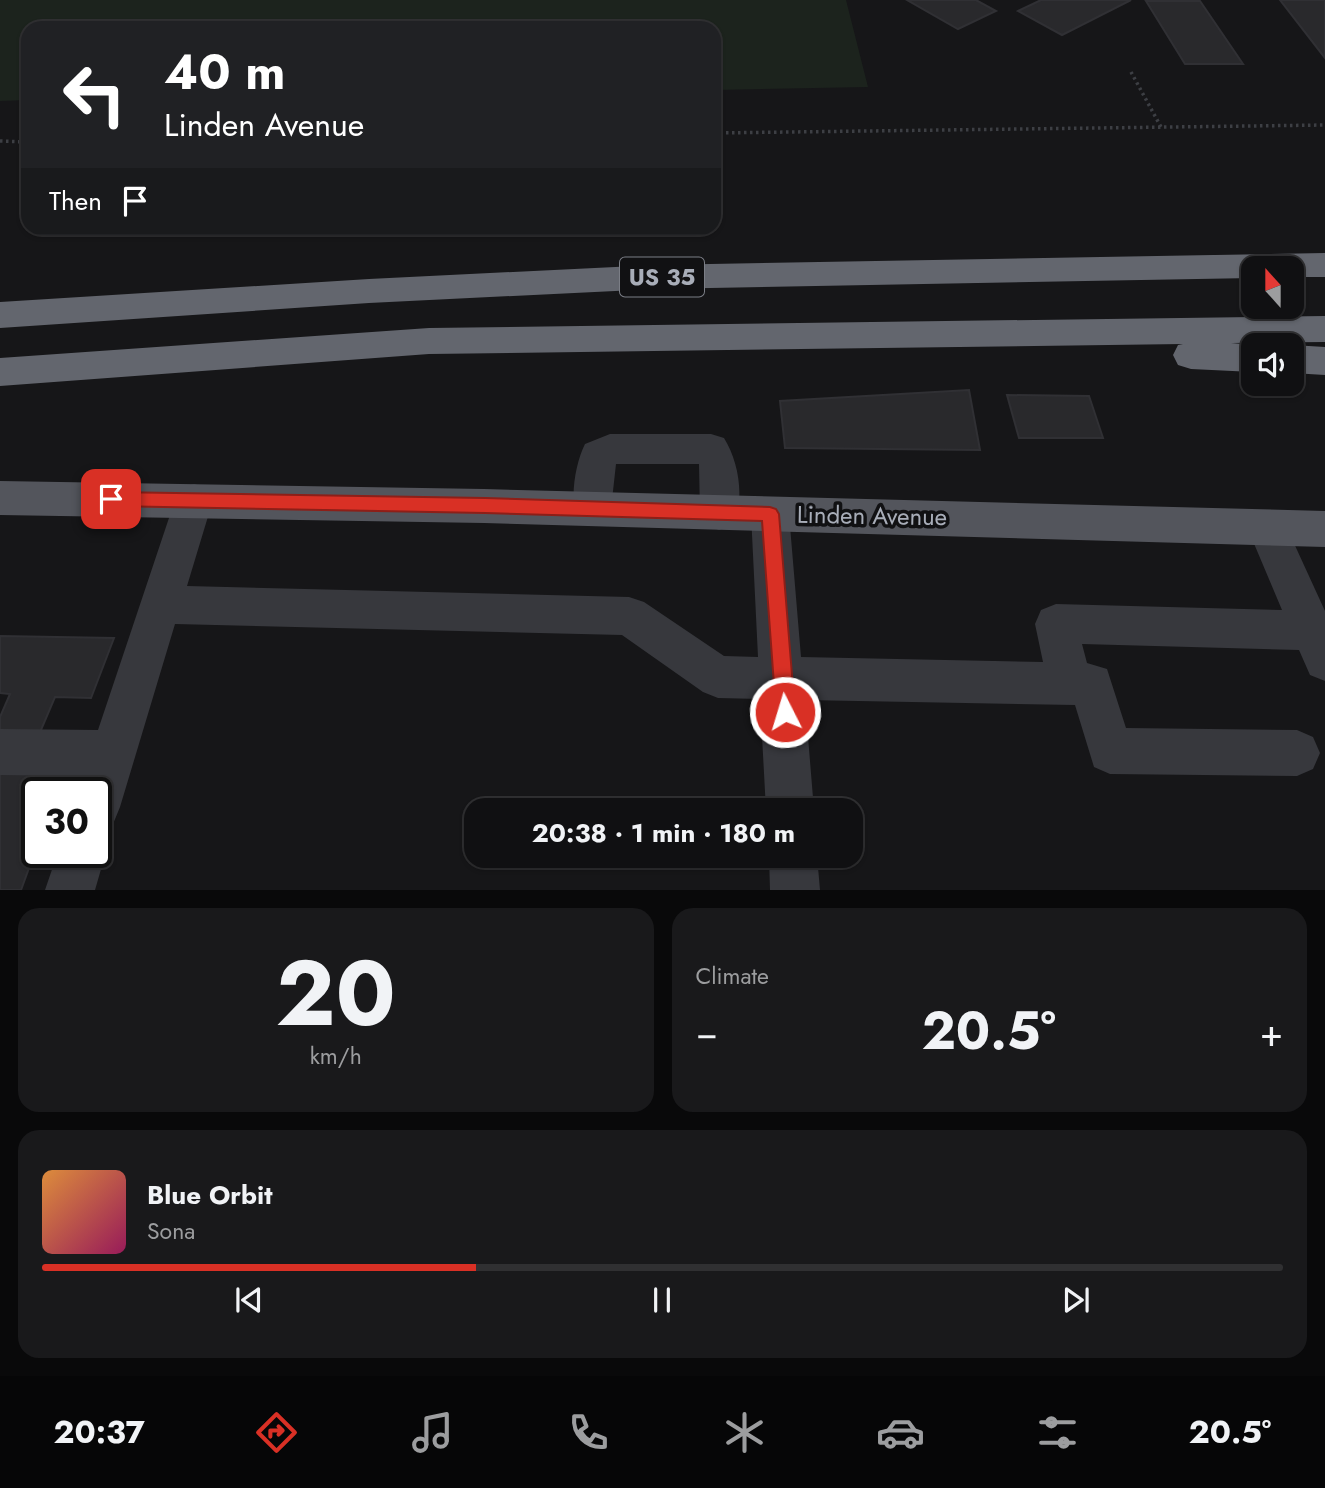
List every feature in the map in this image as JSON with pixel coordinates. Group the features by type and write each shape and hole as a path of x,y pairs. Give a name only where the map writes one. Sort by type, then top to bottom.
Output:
{"highway":[{"path":"656,277 1112,247 1325,240"},
{"name":"US 35","path":"0,315 355,292 656,277 1325,265"},
{"path":"0,372 429,341 1325,329"},
{"path":"920,335 1143,353 1241,357"},
{"path":"1304,360 1325,361"}],"main road":[{"name":"Linden Avenue","path":"0,499 194,500 934,516 1325,529"}],"street":[{"path":"592,509 598,455 610,449 711,449 718,461 719,513"},
{"path":"106,777 194,500"},
{"path":"770,514 789,798"},
{"path":"1070,683 1056,624 1321,641 1267,527"},
{"path":"161,605 629,617 718,677 1092,684 1110,751 1297,753"},
{"path":"0,752 114,753"},
{"path":"70,890 77,868"},
{"path":"794,868 795,890"}],"path":[{"path":"1131,72 1161,127"},
{"path":"721,133 1325,125"},
{"path":"0,141 21,142"}],"shaded area":[{"path":"0,0 846,0 868,87 721,90 721,21 21,21 21,100 0,101"}],"building":[{"path":"907,0 976,0 996,11 958,29"},
{"path":"1041,0 1131,0 1062,35 1018,11"},
{"path":"1280,0 1325,0 1325,58"},
{"path":"1146,1 1200,1 1243,64 1185,64"},
{"path":"969,390 980,450 785,448 780,401"},
{"path":"1007,395 1089,396 1103,438 1019,438"},
{"path":"0,636 114,638 91,698 55,697 38,737 0,737 0,717 10,694 0,693"},
{"path":"0,768 65,768 62,777 21,777 21,868 29,868 21,890 0,890"}],"route":[{"path":"111,499 248,500 770,514 785,712"}]}
